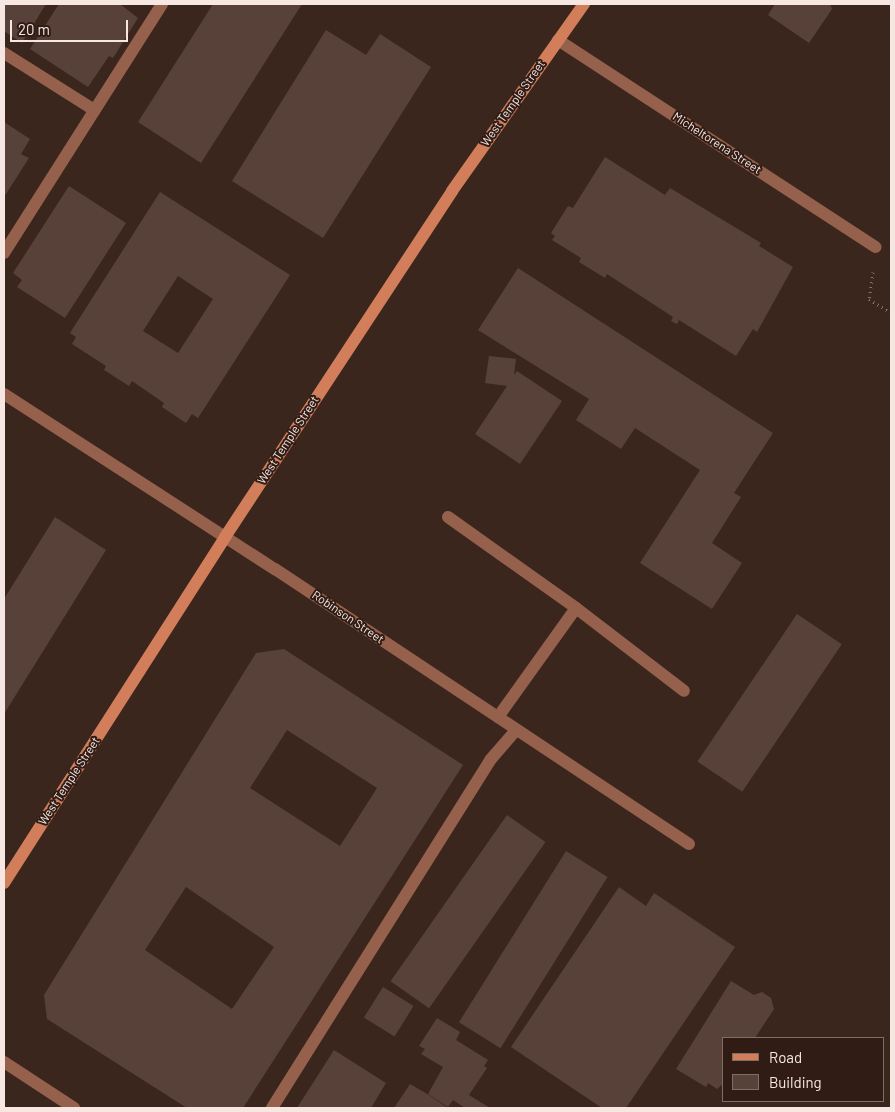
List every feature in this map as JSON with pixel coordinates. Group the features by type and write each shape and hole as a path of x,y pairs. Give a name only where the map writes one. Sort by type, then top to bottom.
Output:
{"main road":[{"name":"West Temple Street","path":"4,884 224,537 452,191 584,4"}],"street":[{"path":"4,253 162,4"},
{"name":"Micheltorena Street","path":"558,40 876,247"},
{"path":"4,53 94,110"},
{"name":"Robinson Street","path":"4,394 689,844"},
{"path":"448,517 576,608 684,691"},
{"path":"498,717 576,608"},
{"path":"272,1108 491,759 516,730"},
{"path":"4,1062 74,1108"}],"path":[{"path":"876,247 869,299 891,313"}],"building":[{"path":"4,4 46,4 22,43 4,31"},
{"path":"59,4 120,4 138,18 113,58 109,56 88,87 30,49"},
{"path":"213,4 302,4 201,163 138,122"},
{"path":"775,4 830,4 832,9 809,43 768,15"},
{"path":"326,30 366,55 380,34 431,67 323,238 232,181"},
{"path":"4,122 30,139 21,154 29,158 4,197"},
{"path":"605,157 665,195 670,188 761,243 759,246 793,267 757,332 753,329 736,356 679,320 677,324 671,321 673,317 607,274 605,278 579,262 581,258 552,240 555,236 551,233 568,206 573,208"},
{"path":"69,186 126,223 65,318 17,287 22,280 13,273"},
{"path":"160,192 290,275 198,418 192,414 186,423 162,407 164,403 132,381 129,386 104,370 106,366 72,344 76,337 70,333","holes":["178,276 213,299 178,353 143,331"]},
{"path":"518,268 773,433 734,493 741,497 712,543 742,563 712,609 640,563 700,470 635,428 621,449 576,420 589,399 478,330"},
{"path":"489,356 516,359 514,375 517,371 562,401 520,464 475,434 507,386 485,383"},
{"path":"55,517 106,550 4,714 4,599"},
{"path":"797,614 842,644 742,792 697,762"},
{"path":"284,649 463,765 243,1108 187,1108 47,1019 44,995 256,653","holes":["287,730 377,788 340,846 250,788","186,887 274,947 232,1009 145,950"]},
{"path":"507,815 546,842 429,1008 391,981"},
{"path":"566,851 608,877 501,1048 459,1022"},
{"path":"619,887 646,906 654,893 735,947 626,1108 602,1108 511,1047"},
{"path":"731,981 754,995 762,992 771,998 774,1009 756,1037 722,1037 722,1085 717,1089 708,1083 706,1087 676,1069"},
{"path":"383,987 414,1006 394,1037 364,1018"},
{"path":"437,1018 460,1032 456,1040 488,1060 484,1066 487,1068 469,1095 490,1108 465,1108 453,1100 448,1107 428,1094 443,1067 421,1054 425,1049 419,1046"},
{"path":"334,1050 386,1083 371,1108 297,1108"},
{"path":"410,1084 429,1095 448,1108 394,1108"}]}
